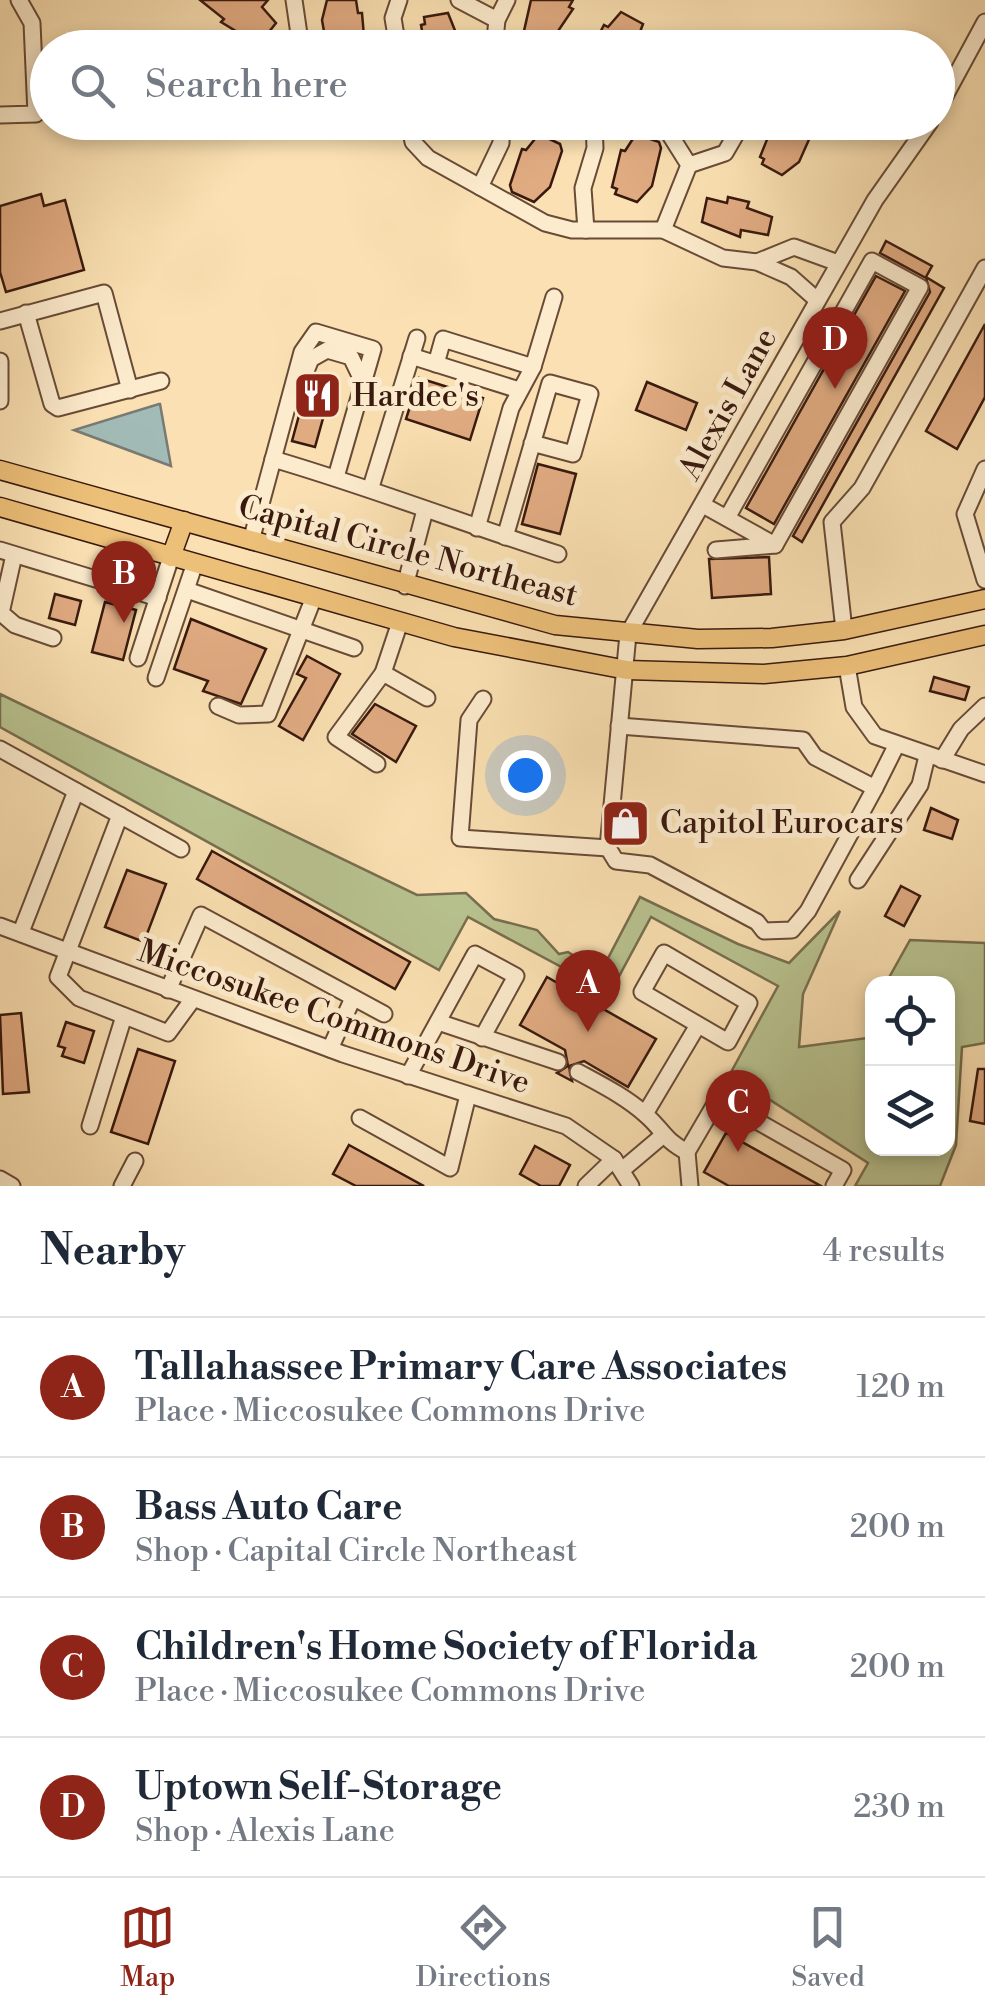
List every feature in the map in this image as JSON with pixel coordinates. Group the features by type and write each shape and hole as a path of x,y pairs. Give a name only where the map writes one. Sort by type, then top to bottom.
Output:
{"main road":[{"name":"Capital Circle Northeast","path":"0,470 555,625 628,634 772,638 844,630 985,599"},
{"name":"Capital Circle Northeast","path":"1,510 511,652 627,670 751,674 847,666 985,636"},
{"path":"172,556 184,522"},
{"path":"400,622 405,586"},
{"path":"844,630 847,666"}],"street":[{"path":"19,0 32,30"},
{"path":"294,0 298,30"},
{"path":"396,30 394,18 400,0"},
{"path":"459,0 497,20"},
{"path":"496,30 507,0"},
{"path":"955,78 985,22"},
{"path":"0,115 30,114"},
{"path":"413,140 428,158 545,223 586,230 663,230 723,258 757,262 791,278 818,300"},
{"path":"480,186 501,140"},
{"path":"586,230 583,188 595,140"},
{"path":"673,140 688,165"},
{"path":"688,165 724,153 732,140"},
{"name":"Alexis Lane","path":"608,848 628,634 838,263 875,200 917,140"},
{"path":"663,230 688,165"},
{"path":"757,262 794,247 838,263"},
{"path":"727,518 872,261 920,288 775,544"},
{"path":"844,630 833,537 836,513 862,488 985,268"},
{"path":"0,321 104,292 130,390"},
{"path":"477,528 519,390 533,367 554,297"},
{"path":"26,314 52,404 58,408 162,381"},
{"path":"251,541 302,352 316,332 372,350 336,478"},
{"path":"371,487 416,338"},
{"path":"436,364 444,338 533,367"},
{"path":"411,356 519,390"},
{"path":"0,362 0,401"},
{"path":"505,537 532,443 550,383 590,394 573,454 532,443"},
{"path":"273,460 371,487 425,510 558,554"},
{"path":"985,470 979,495 965,514 978,537 985,580"},
{"path":"703,505 775,544"},
{"path":"405,586 425,510"},
{"path":"716,550 775,544"},
{"path":"53,638 15,625 2,613 7,552 158,598"},
{"path":"138,658 172,556"},
{"path":"156,678 195,564"},
{"path":"186,590 354,648"},
{"path":"218,706 239,715 268,714 314,598"},
{"path":"377,764 336,738 383,673 400,622"},
{"path":"847,666 862,724 874,736 985,774"},
{"path":"383,673 427,698"},
{"path":"483,699 469,720 460,838 608,848 616,861 650,865 757,922 764,931 780,933 792,930 808,911 896,746"},
{"path":"858,880 934,758 985,706"},
{"path":"619,726 803,740 815,756 876,788"},
{"path":"0,748 181,849"},
{"path":"21,932 76,791"},
{"path":"120,816 58,978 68,990 168,1033 193,998"},
{"path":"168,990 201,915 384,1014"},
{"name":"Miccosukee Commons Drive","path":"0,926 330,1049 566,1126 618,1164 631,1186"},
{"path":"664,953 750,1003 728,1042 698,1025 642,992 664,953"},
{"path":"408,1076 476,954 516,976 482,1038"},
{"path":"330,1049 353,998"},
{"path":"90,1126 124,1016"},
{"path":"438,1022 558,1062"},
{"path":"645,1114 698,1025"},
{"path":"578,1072 645,1114 661,1136 688,1152"},
{"path":"360,1118 450,1168 468,1096"},
{"path":"690,1186 688,1152 718,1099 843,1170 834,1186"},
{"path":"586,1186 661,1136"},
{"path":"122,1186 136,1162"},
{"path":"0,1179 12,1186"}],"green space":[{"path":"0,694 417,895 466,893 494,919 537,930 559,954 568,952 594,968 607,960 640,897 738,944 789,963 840,911 803,994 799,1047 865,1038 865,1156 952,1156 940,1186 855,1186 868,1163 730,1074 778,986 651,917 610,993 468,917 439,970 0,727"},
{"path":"910,940 985,943 985,1043 962,1047 956,1145 955,976 890,976"}],"water":[{"path":"159,404 171,466 74,430"}],"building":[{"path":"200,0 268,0 262,7 276,23 270,30 234,30 221,22 224,19"},
{"path":"327,0 356,0 363,30 324,30"},
{"path":"531,0 573,0 569,7 573,9 559,30 524,30"},
{"path":"621,12 643,24 641,30 601,30 604,25 608,27"},
{"path":"448,13 455,30 422,30 424,17"},
{"path":"534,140 552,140 560,144 562,151 550,187 534,202 512,192 510,185 522,149 526,150"},
{"path":"632,140 653,140 661,148 652,186 637,202 615,194 617,189 612,187 621,150 625,151"},
{"path":"767,140 809,140 799,162 782,175 762,164 764,159 760,157"},
{"path":"41,194 44,206 65,200 84,270 6,292 0,272 0,206"},
{"path":"728,197 749,202 747,208 772,217 768,235 741,230 740,237 702,222 707,198 727,203"},
{"path":"886,241 932,266 926,277 944,288 802,542 793,536 930,292 926,278 880,253"},
{"path":"876,276 905,291 774,524 746,508"},
{"path":"985,324 985,397 957,449 926,431"},
{"path":"419,378 483,398 470,440 406,419"},
{"path":"647,382 697,403 686,430 636,410"},
{"path":"304,397 327,404 315,447 292,441"},
{"path":"538,464 576,474 560,534 522,524"},
{"path":"769,557 771,594 712,598 709,559"},
{"path":"55,594 81,601 75,625 49,618"},
{"path":"105,602 136,610 123,660 92,652"},
{"path":"191,619 266,649 241,704 203,691 208,681 174,669"},
{"path":"307,656 340,674 303,740 279,726 306,678 297,674"},
{"path":"934,677 969,687 965,700 930,691"},
{"path":"375,704 416,726 396,762 352,734"},
{"path":"931,808 958,820 952,839 924,830"},
{"path":"212,851 410,962 395,989 197,879"},
{"path":"127,870 166,884 144,942 105,927"},
{"path":"901,886 920,896 904,926 885,916"},
{"path":"547,977 656,1039 628,1087 584,1061 569,1066 572,1081 557,1073 568,1066 565,1050 520,1025"},
{"path":"21,1013 29,1092 3,1094 0,1015"},
{"path":"66,1022 94,1031 84,1063 62,1056 65,1048 58,1046"},
{"path":"138,1049 175,1061 148,1144 111,1132"},
{"path":"978,1069 985,1069 985,1124 970,1121"},
{"path":"726,1133 821,1186 729,1186 704,1172"},
{"path":"349,1145 424,1186 356,1186 333,1174"},
{"path":"535,1146 570,1165 559,1186 541,1186 520,1174"}],"place":[{"name":"Uptown Self-Storage","path":"835,389"},
{"name":"Hardee's","path":"317,396"},
{"name":"Bass Auto Care","path":"124,623"},
{"name":"Capitol Eurocars","path":"625,823"},
{"name":"Tallahassee Primary Care Associates","path":"588,1032"},
{"name":"Children's Home Society of Florida","path":"738,1152"}]}
